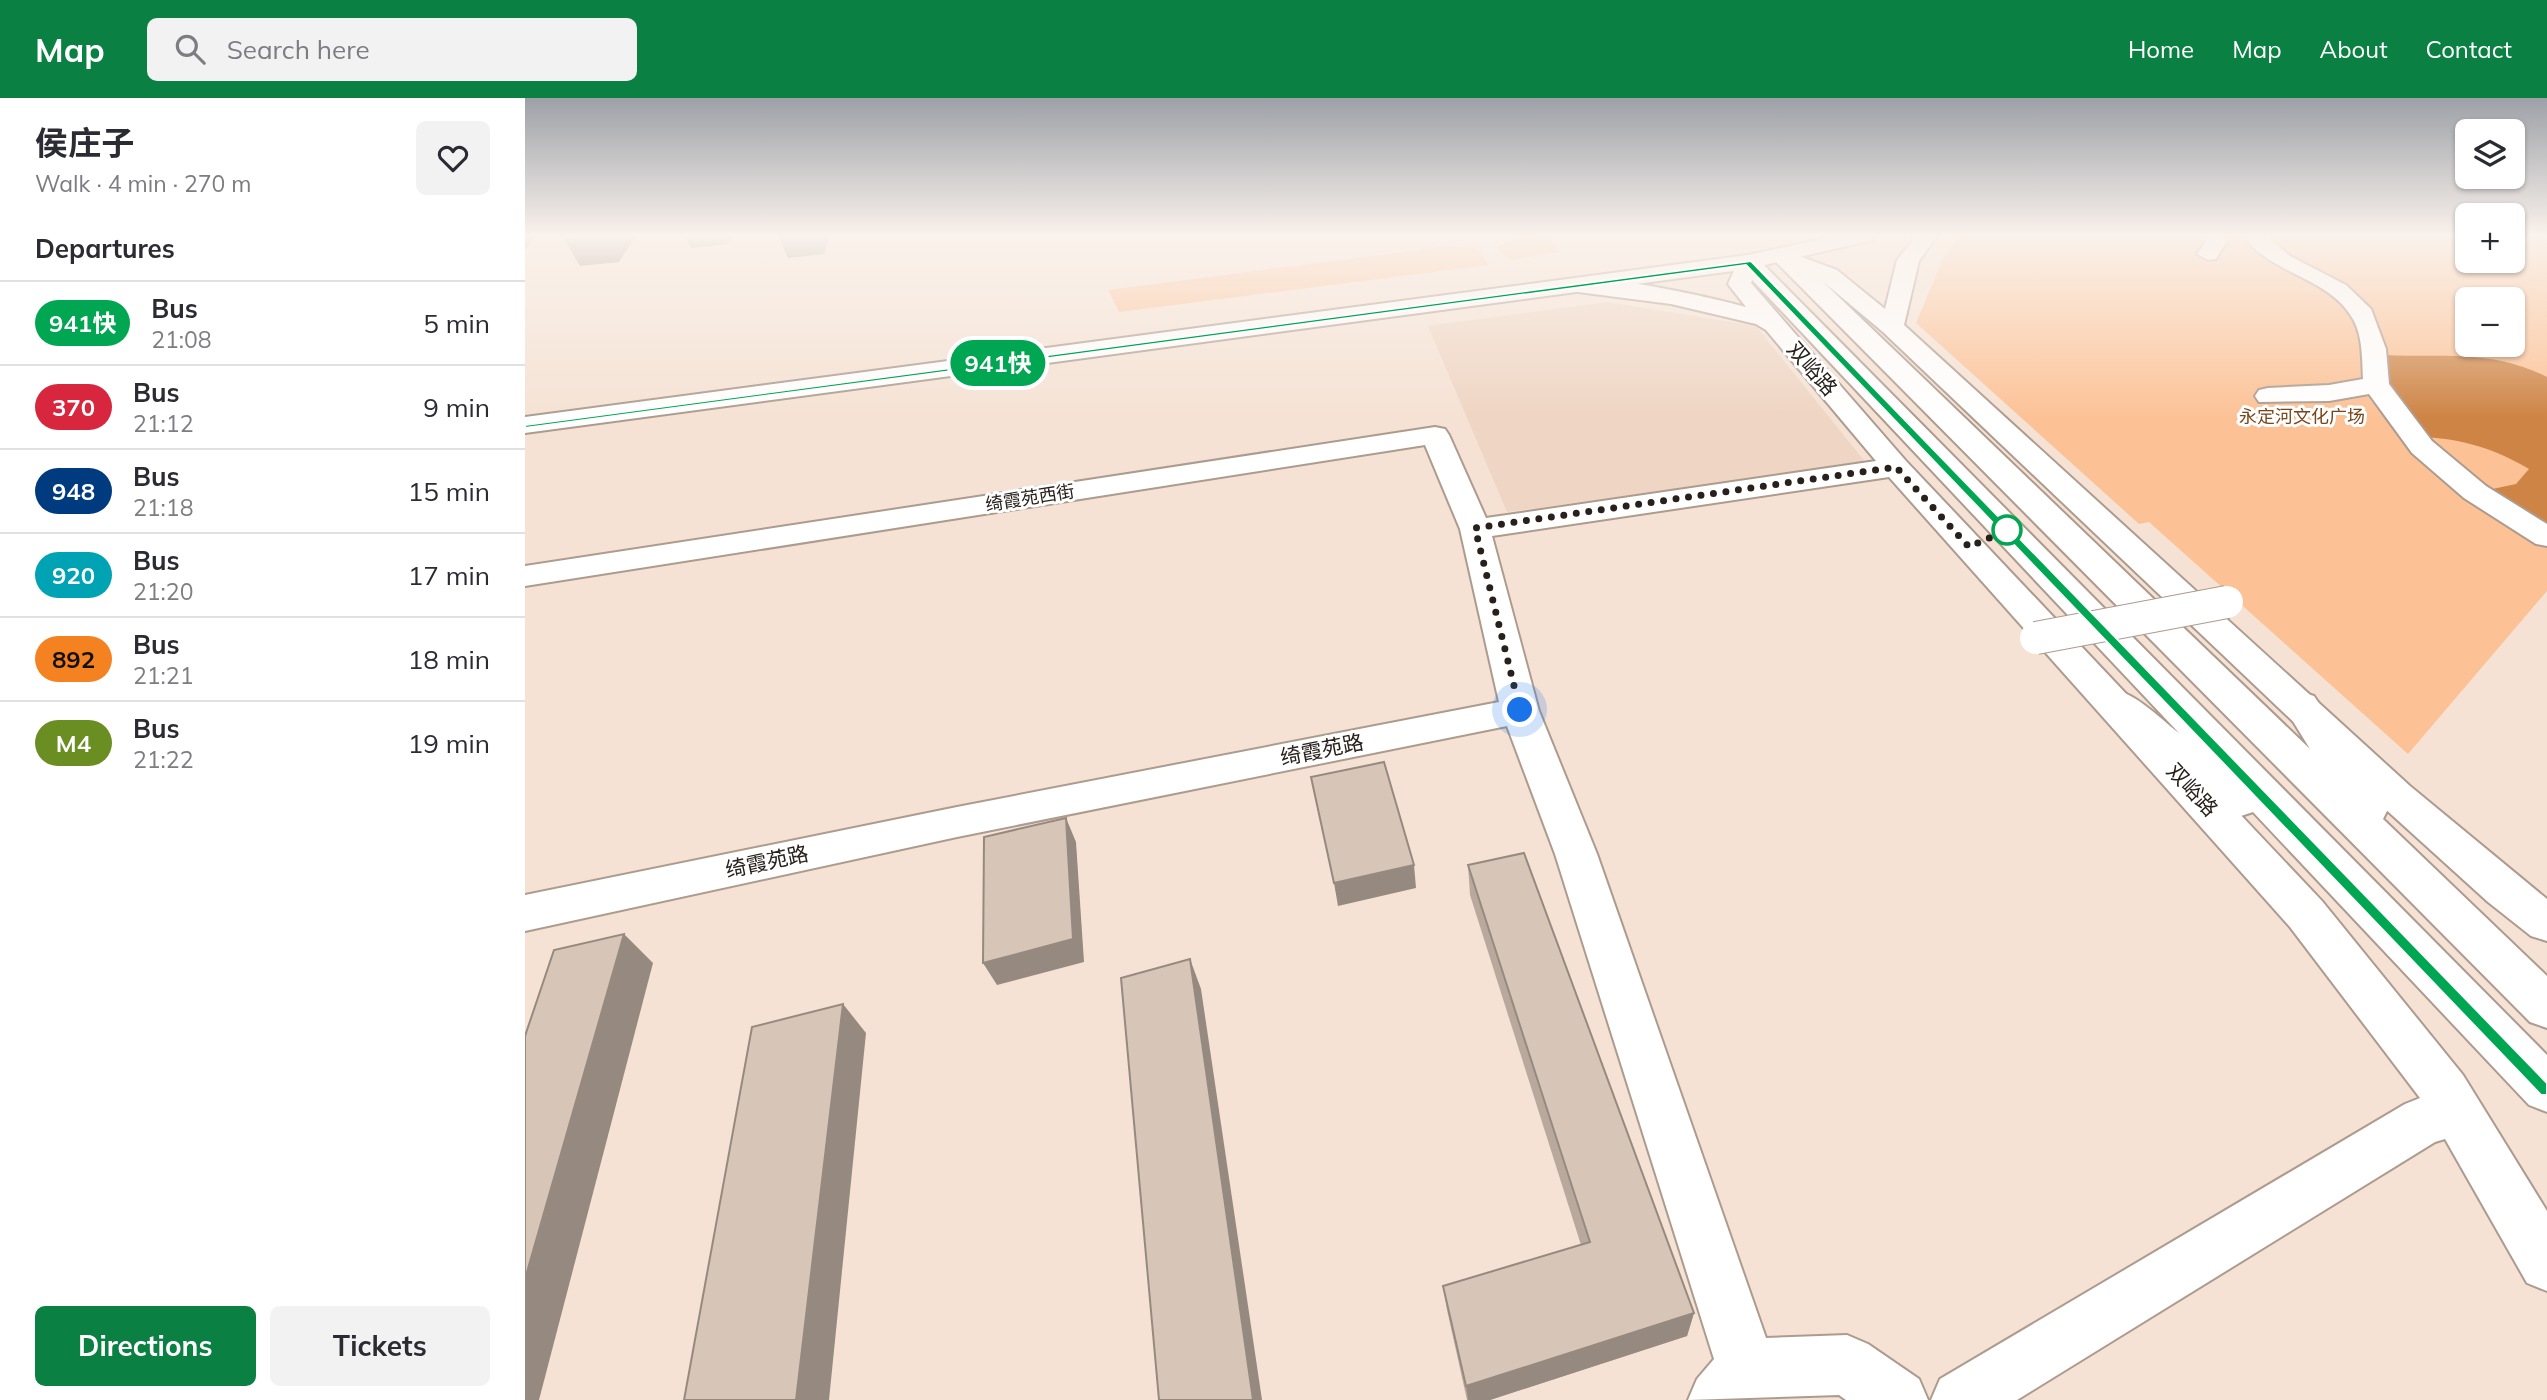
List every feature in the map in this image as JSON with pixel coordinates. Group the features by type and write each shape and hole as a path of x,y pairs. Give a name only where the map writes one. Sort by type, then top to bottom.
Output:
{"main road":[{"path":"525,407 1369,297"},
{"path":"525,425 1490,297"},
{"path":"1671,297 1764,319 1777,328"},
{"name":"双峪路","path":"1750,297 1896,467 2306,914 2445,1091 2547,1263"},
{"name":"双峪路","path":"1805,297 2348,883 2547,1089"},
{"path":"1811,297 2405,867 2547,1007"},
{"path":"1855,297 1892,327 2396,796 2503,890 2547,923"},
{"path":"1892,327 1899,297"},
{"path":"2345,297 2363,314 2374,349 2376,386 2421,447 2475,492 2547,537"},
{"path":"2268,396 2329,393 2376,386"},
{"name":"绮霞苑西街","path":"525,576 1435,435 1475,528"},
{"path":"1896,467 1475,528 1520,710 1576,853 1732,1384 1847,1365 1898,1400"},
{"path":"2036,638 2227,603"},
{"path":"2109,699 2348,883"},
{"path":"2301,705 2405,867"},
{"name":"绮霞苑路","path":"525,913 957,822 1520,710"},
{"path":"1961,1400 2423,1121 2458,1112"}],"shaded area":[{"path":"1607,302 1756,326 1866,463 1507,512 1428,326"},
{"path":"2385,355 2487,359 2527,368 2547,377 2547,531 2483,491 2516,484 2529,469 2478,446 2424,437 2385,381"}],"green space":[{"path":"1111,297 1239,297 1119,312"},
{"name":"永定河文化广场","path":"1927,297 2455,297 2455,357 2525,357 2525,297 2547,297 2547,591 2408,754 2149,522 2139,524 1916,323"}],"building":[{"path":"1384,762 1414,865 1334,883 1311,777"},
{"path":"1066,818 1073,939 983,963 984,837"},
{"path":"1524,853 1694,1313 1466,1386 1443,1286 1590,1242 1468,865"},
{"path":"624,934 525,1279 525,1036 554,950"},
{"path":"1190,959 1253,1400 1159,1400 1121,978"},
{"path":"843,1004 796,1400 684,1400 752,1027"}],"bus line":[{"name":"941快","path":"525,425 1491,297"},
{"name":"941快","path":"1781,297 2547,1089"}],"route":[{"path":"1520,710 1475,528 1896,467 1969,547 2007,530"}]}
